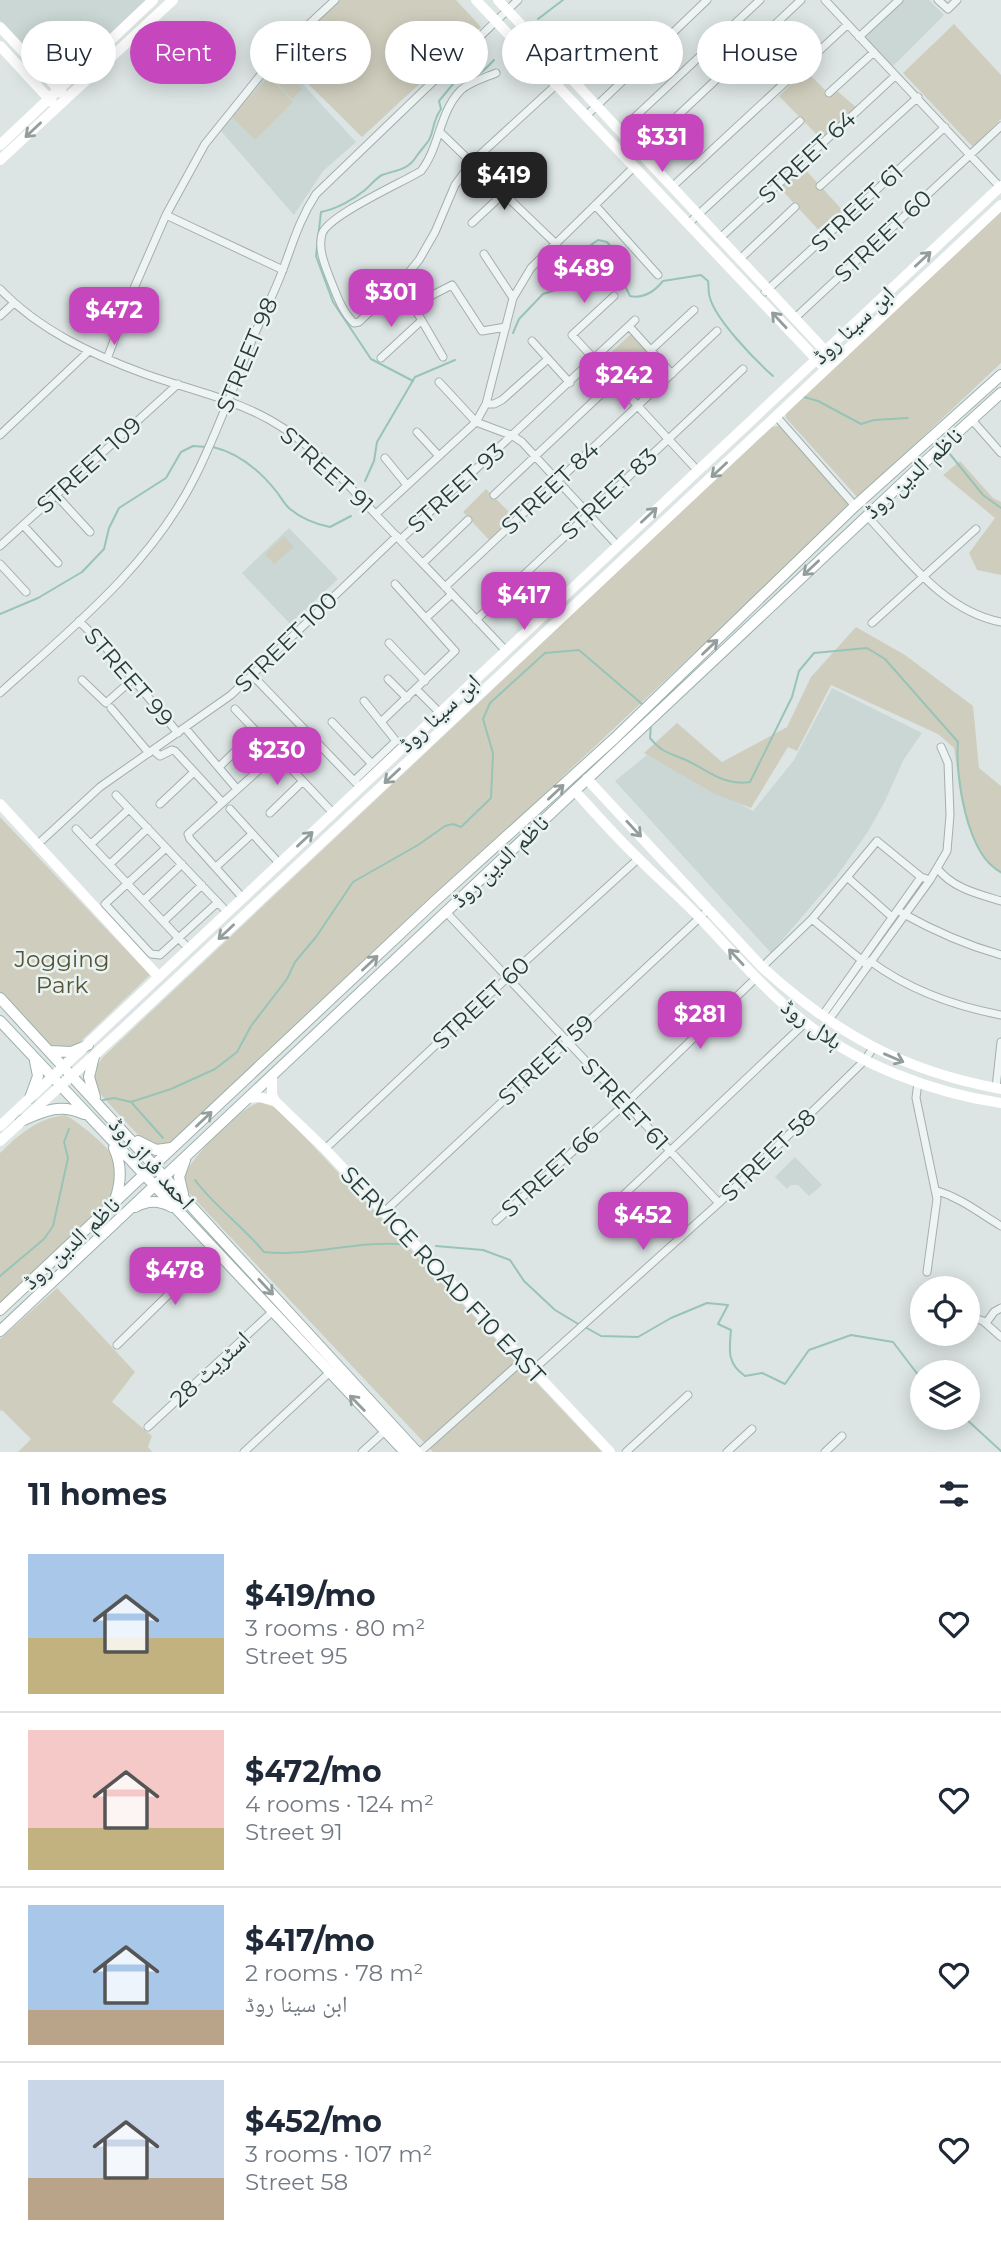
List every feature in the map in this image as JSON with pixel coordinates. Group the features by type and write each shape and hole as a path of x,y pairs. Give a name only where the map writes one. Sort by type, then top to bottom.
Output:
{"main road":[{"path":"0,160 53,104 59,90 153,0"},
{"path":"0,145 53,104 67,98 173,0"},
{"path":"476,0 826,369"},
{"path":"498,0 835,361"},
{"path":"0,27 67,98"},
{"path":"14,42 2,49 53,104"},
{"name":"ابن سینا روڈ","path":"0,1126 332,813 357,784 439,712 1000,186"},
{"name":"ابن سینا روڈ","path":"0,1141 73,1076 1001,205"},
{"name":"ناظم الدین روڈ","path":"0,1331 575,791 619,741 635,718 855,506 1001,375"},
{"name":"ناظم الدین روڈ","path":"0,1310 495,848 619,741 642,729 1001,393"},
{"path":"942,430 951,439"},
{"path":"738,431 748,442"},
{"path":"833,529 842,539"},
{"path":"504,651 513,663"},
{"name":"ہلال روڈ","path":"587,779 762,967 794,996 873,1048 920,1069 998,1089"},
{"name":"ہلال روڈ","path":"575,791 638,859 699,917 756,978 805,1023 865,1060 918,1082 1001,1103"},
{"path":"0,804 159,976"},
{"path":"495,848 504,857"},
{"path":"167,968 177,978"},
{"name":"احمد فراز روڈ","path":"0,998 419,1452"},
{"path":"115,1019 124,1028"},
{"name":"احمد فراز روڈ","path":"1,1024 405,1452"},
{"path":"303,1026 314,1036"},
{"path":"50,1051 71,1052 88,1045"},
{"path":"94,1056 89,1077 98,1102"},
{"path":"30,1098 38,1076 34,1059"},
{"path":"272,1076 272,1095 275,1101"},
{"path":"249,1098 259,1097 275,1101"},
{"name":"SERVICE ROAD F10 EAST","path":"275,1101 325,1149 610,1452"},
{"path":"21,1121 50,1108 59,1107 90,1117"},
{"path":"129,1136 156,1150 174,1147"},
{"path":"111,1142 120,1166 114,1203"},
{"path":"186,1201 179,1177 188,1154"},
{"path":"125,1213 152,1201 163,1202 175,1208"}],"street":[{"path":"107,359 166,215 205,144 279,52 335,0"},
{"name":"STREET 98","path":"0,694 79,621 149,548 180,505 210,444 283,270 298,225 316,194 518,0"},
{"path":"586,116 707,0"},
{"path":"620,131 760,0"},
{"path":"639,152 801,0"},
{"path":"859,37 899,0"},
{"path":"938,0 948,9 957,0"},
{"path":"829,2 846,25 918,97 1000,186"},
{"path":"672,187 846,25"},
{"path":"829,93 874,52"},
{"path":"496,73 468,85 459,92 444,117 430,158 421,171 338,216 329,222 322,234 321,248 326,267 340,304 354,323 359,322 400,283 427,247 455,186 472,162 556,85"},
{"name":"STREET 64","path":"720,238 895,76"},
{"path":"820,186 918,97"},
{"path":"688,224 800,121"},
{"name":"STREET 60","path":"795,318 1001,126"},
{"name":"STREET 61","path":"758,298 945,127"},
{"path":"440,132 555,243"},
{"path":"376,514 476,422 486,404 513,299 531,268 634,167"},
{"path":"472,223 504,193"},
{"path":"594,205 658,275"},
{"path":"740,259 795,206"},
{"path":"166,215 283,270"},
{"path":"484,254 513,299"},
{"path":"400,283 443,357"},
{"path":"413,305 452,285 482,331 506,327"},
{"name":"STREET 91","path":"0,289 33,318 89,351 228,400 270,420 290,434 326,463 504,651"},
{"path":"614,296 572,335 697,470"},
{"path":"0,316 14,303"},
{"path":"672,374 651,350 694,310"},
{"path":"381,358 421,321"},
{"name":"STREET 93","path":"398,538 513,436 632,323 651,350"},
{"name":"STREET 84","path":"445,587 717,331"},
{"path":"532,341 570,383"},
{"path":"0,435 89,351"},
{"path":"486,404 502,400 548,359"},
{"name":"STREET 83","path":"476,620 743,369"},
{"path":"494,495 615,381"},
{"path":"439,382 476,422 513,436 536,457 617,545"},
{"name":"STREET 109","path":"0,546 178,384"},
{"path":"776,416 855,506"},
{"path":"972,420 1001,453"},
{"path":"417,432 439,456"},
{"path":"385,458 407,485"},
{"path":"56,495 90,532"},
{"path":"867,516 947,598 978,617 1001,622"},
{"path":"423,564 468,520"},
{"path":"23,525 58,563"},
{"path":"872,623 975,529"},
{"name":"STREET 100","path":"38,844 100,787 186,729 230,695 398,538"},
{"path":"0,564 26,592"},
{"path":"382,722 455,651 395,584"},
{"path":"426,618 452,594"},
{"name":"STREET 99","path":"79,621 113,655 178,733"},
{"path":"389,643 425,681"},
{"path":"252,675 357,784 372,764 396,741 364,701"},
{"path":"82,680 106,703 133,679"},
{"path":"388,680 407,698"},
{"path":"416,689 439,712"},
{"path":"111,708 151,751 160,756 174,750 222,802"},
{"path":"235,709 332,813"},
{"path":"332,722 372,764"},
{"path":"186,729 237,789"},
{"path":"242,897 188,834 304,729"},
{"path":"219,768 251,736"},
{"path":"825,1018 898,914 925,878 937,868 947,851 950,816 948,763 941,747"},
{"path":"160,804 194,772"},
{"path":"270,813 303,781"},
{"path":"116,795 227,912"},
{"path":"91,845 129,809"},
{"path":"230,809 279,863"},
{"path":"110,864 148,828"},
{"path":"76,829 188,948"},
{"path":"216,867 253,834"},
{"path":"762,967 812,919 877,841 925,878"},
{"path":"166,848 105,905 132,934 155,956 160,955 218,902"},
{"name":"STREET 60","path":"325,1149 638,859"},
{"path":"144,900 182,864"},
{"path":"937,868 944,877 969,891 1001,901"},
{"path":"848,877 898,914 973,947 1001,955"},
{"path":"164,921 202,885"},
{"name":"STREET 59","path":"384,1212 709,909"},
{"name":"STREET 61","path":"446,912 719,1203"},
{"path":"866,962 898,914"},
{"path":"812,919 866,962 906,984 964,1007 1001,1015"},
{"name":"STREET 66","path":"496,1221 626,1103 756,978"},
{"path":"611,1207 805,1023"},
{"path":"998,1089 1001,1042"},
{"name":"STREET 58","path":"533,1370 719,1203 865,1060 873,1048"},
{"path":"918,1082 916,1098 937,1206 928,1272"},
{"path":"935,1190 957,1197 1001,1226"},
{"path":"117,1345 214,1250"},
{"path":"986,1324 994,1312 1001,1308"},
{"name":"اسٹریٹ 28","path":"148,1427 272,1312"},
{"path":"980,1321 1001,1337"},
{"path":"419,1452 523,1360"},
{"path":"244,1452 329,1373"},
{"path":"626,1452 688,1395"},
{"path":"727,1452 752,1429"},
{"path":"362,1452 385,1431"},
{"path":"825,1452 842,1436"}],"shaded area":[{"path":"0,0 149,0 116,32 116,21 21,21 21,43 0,21"},
{"path":"899,0 929,0 944,15 893,66 863,36"},
{"path":"257,84 303,84 356,142 323,171 294,215 221,131"},
{"path":"289,528 338,579 290,624 242,573"},
{"path":"832,688 922,733 904,759 867,833 836,877 771,953 615,781 647,755 753,811 794,760"},
{"path":"795,1157 822,1185 809,1196 798,1185 791,1185 787,1189 775,1177"}],"green space":[{"path":"340,0 456,0 475,21 385,21 385,84 419,84 362,137 308,84 371,84 371,21 317,21"},
{"path":"954,24 1001,75 1001,119 973,147 903,73"},
{"path":"262,84 276,84 293,102 255,140 230,115"},
{"path":"278,84 298,84 302,89 292,99"},
{"path":"791,84 819,84 829,94 836,90 857,108 822,140 779,96"},
{"path":"802,166 847,215 824,236 779,187"},
{"path":"1001,210 1001,363 858,498 786,418 786,411"},
{"path":"632,333 669,372 640,400 602,361"},
{"path":"779,426 848,501 846,510 234,1086 164,1148 143,1140 95,1088 92,1073 103,1057 771,427"},
{"path":"960,461 993,498 1001,502 1001,575 977,570 969,553 995,518 943,475"},
{"path":"486,489 516,519 491,542 463,512"},
{"path":"284,536 294,547 274,564 265,554"},
{"path":"856,627 905,655 973,706 979,768 1001,786 1001,874 978,848 965,817 954,748 938,734 831,685 797,751 788,747 751,808 715,794 644,753 677,723 722,762 787,727 811,677"},
{"name":"Jogging Park","path":"0,817 150,975 57,1064 0,1003"},
{"path":"260,1102 283,1114 602,1452 433,1452 187,1191 182,1179 196,1158 216,1134 239,1114"},
{"path":"65,1115 93,1135 115,1160 117,1175 113,1199 0,1305 0,1153 37,1124"},
{"path":"57,1288 135,1372 112,1402 152,1436 148,1447 152,1452 18,1452 31,1439 0,1411 0,1339"}],"waterway":[{"path":"538,19 563,0"},
{"path":"413,381 371,359 333,302 316,256 321,212 350,201 382,175 409,165 429,140 441,109 439,101 461,77 480,73 494,60"},
{"path":"513,333 519,319 543,294 568,286 575,278 581,252 598,240 607,242 622,260 623,278 630,296 648,294 663,281 701,275 708,281 710,298 720,317 773,376"},
{"path":"365,481 374,461 377,442 415,377 455,360"},
{"path":"804,397 818,401 861,424 874,420 908,418"},
{"path":"0,614 38,598 82,572 104,549 109,528 119,508 166,478 181,452 193,446 207,447"},
{"path":"213,447 231,454 256,470 288,507 304,518 330,527 351,516"},
{"path":"949,453 983,495 1001,508"},
{"path":"651,724 650,738 663,750 724,780 750,782 792,697 799,671 814,653 867,648 885,659 958,742 961,794 972,833 989,863 1001,872"},
{"path":"103,1100 114,1098 131,1102 171,1089 215,1069 237,1052 251,1026 287,979 295,962 316,937 353,882 418,845 445,826 453,824 461,827 491,798 493,753 483,719 490,703 545,653 579,650 642,704"},
{"path":"131,1102 163,1138"},
{"path":"0,1276 44,1239 53,1226 68,1158 64,1142 69,1129"},
{"path":"195,1180 264,1252 400,1244"},
{"path":"436,1246 483,1250 510,1260 524,1281 555,1310 580,1325"},
{"path":"585,1327 601,1336 638,1337 671,1318 707,1303 728,1305 718,1324 731,1330 730,1356 745,1376 762,1373 785,1384 809,1350 851,1335 893,1342 910,1364"},
{"path":"978,1430 1001,1451"}]}
